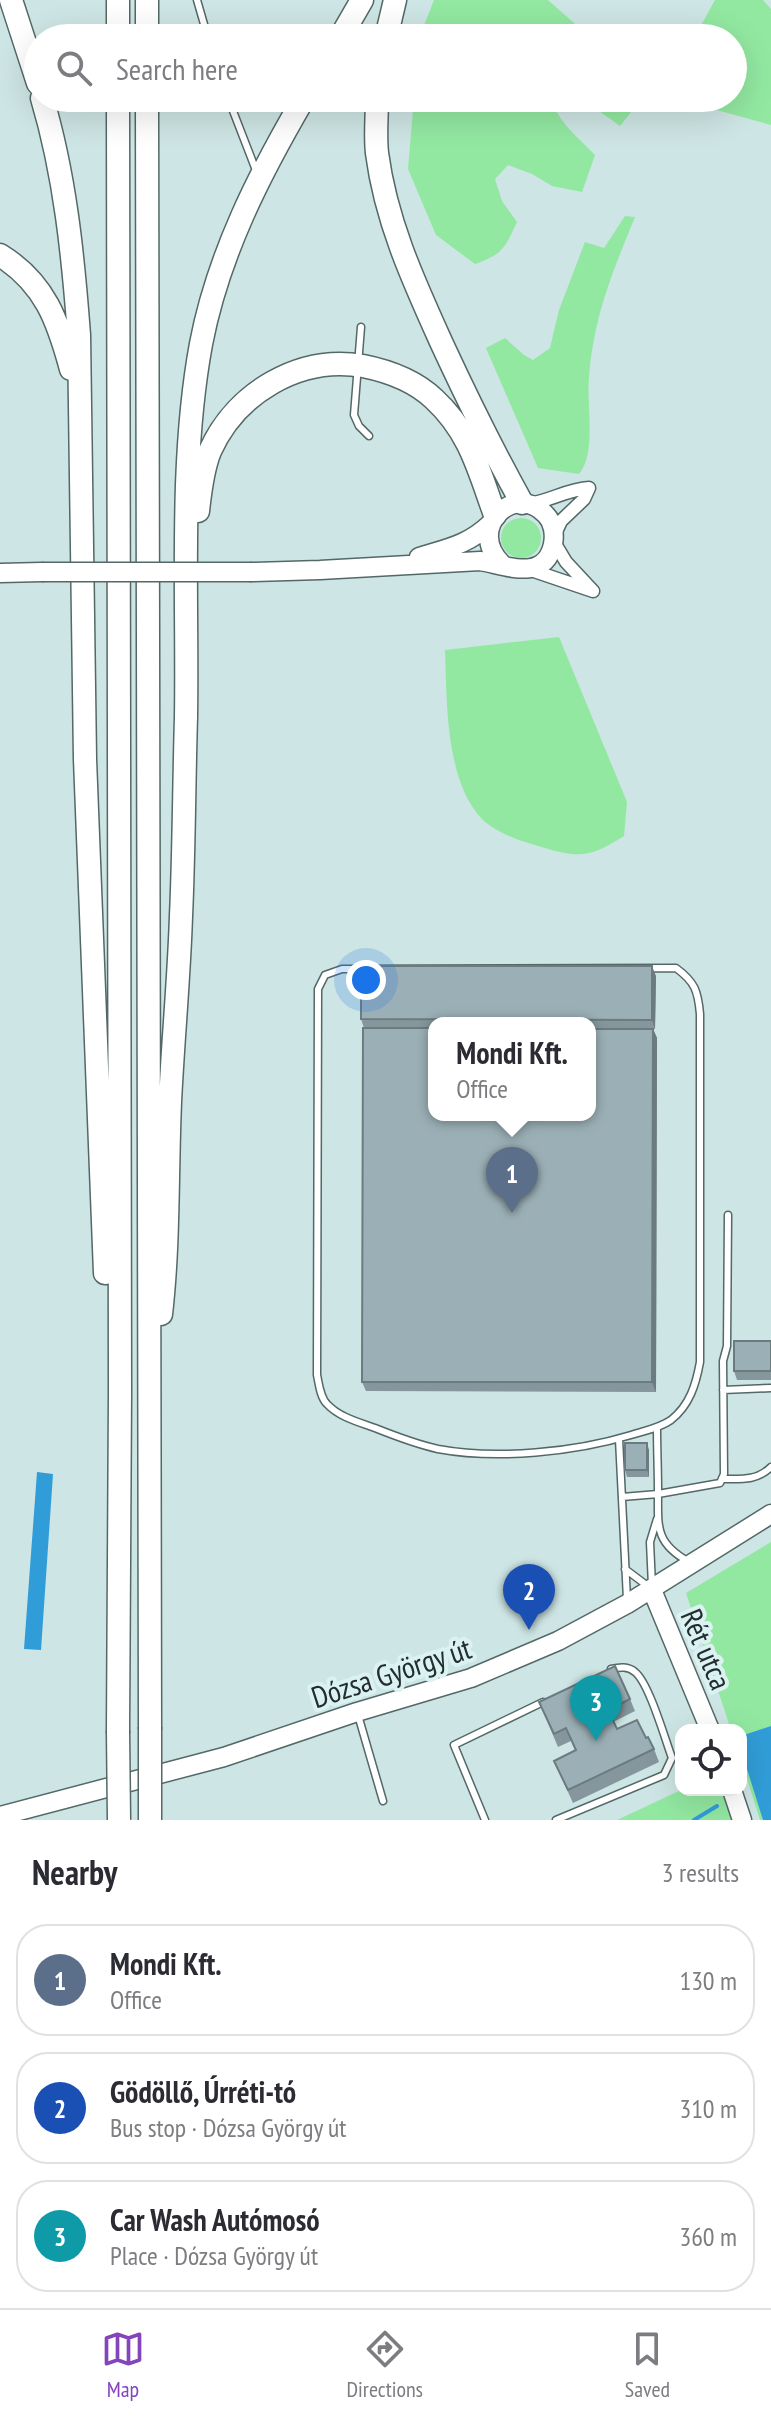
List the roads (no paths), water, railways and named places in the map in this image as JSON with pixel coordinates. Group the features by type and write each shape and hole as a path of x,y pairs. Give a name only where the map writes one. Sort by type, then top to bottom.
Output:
{"highway":[{"path":"11,0 24,40"},
{"path":"118,0 118,24"},
{"path":"147,0 147,24"},
{"path":"348,24 362,0"},
{"path":"389,24 395,0"},
{"path":"45,112 62,179 79,335 85,759 106,1302 120,1393"},
{"path":"118,112 119,1820"},
{"path":"147,112 150,1820"},
{"path":"150,1431 165,1276 170,1105 181,916 189,435 201,344 211,301 234,233 259,178 296,112"},
{"path":"377,112 377,151 394,233 408,270 480,424 525,504"},
{"path":"0,255 25,274 47,302 59,327 79,400"},
{"path":"188,624 199,501 209,454 231,416 260,390 290,373 325,364 357,365 399,377 431,395 456,422 468,441 493,519"}],"street":[{"path":"386,566 467,542 512,505 550,500 578,488 589,488 584,499 561,521 545,560 528,569"},
{"path":"0,573 252,572 480,561 542,572 593,591 566,562 554,539 549,519 544,513 525,504"},
{"path":"493,519 488,534 489,546 502,564"},
{"name":"Dózsa György út","path":"0,1816 224,1757 471,1678 558,1641 627,1604 771,1514"},
{"name":"Rét utca","path":"652,1590 708,1724"},
{"path":"734,1796 742,1820"}],"lane":[{"path":"197,0 204,24"},
{"path":"233,112 259,178"},
{"path":"361,327 354,415 369,436"},
{"path":"676,968 689,978 698,994 700,1014 700,1362 696,1384 687,1403 670,1421 619,1439 550,1452 496,1453 441,1449 401,1439 338,1414 323,1401 317,1375 318,989 325,975 342,969 676,968"},
{"path":"622,1497 720,1483 724,1474 723,1361 727,1346 728,1215"},
{"path":"727,1346 741,1346"},
{"path":"723,1390 771,1388"},
{"path":"652,1590 650,1542 657,1519 657,1427"},
{"path":"619,1439 627,1604"},
{"path":"722,1479 749,1479 760,1476 771,1467"},
{"path":"657,1519 662,1538 674,1553 692,1563"},
{"path":"625,1569 652,1590"},
{"path":"556,1820 664,1775 672,1758 646,1688 637,1673 626,1667 613,1668 600,1674"},
{"path":"485,1820 454,1745 547,1700"},
{"path":"357,1712 383,1801"}],"water":[{"path":"37,1472 53,1474 41,1650 24,1649"},
{"path":"771,1726 771,1820 763,1820 747,1769 747,1734"}],"waterway":[{"path":"694,1820 717,1806"}],"place":[{"name":"Mondi Kft.","path":"512,1213"},
{"name":"Gödöllő, Úrréti-tó","path":"529,1630"},
{"name":"Car Wash Autómosó","path":"596,1741"}]}
